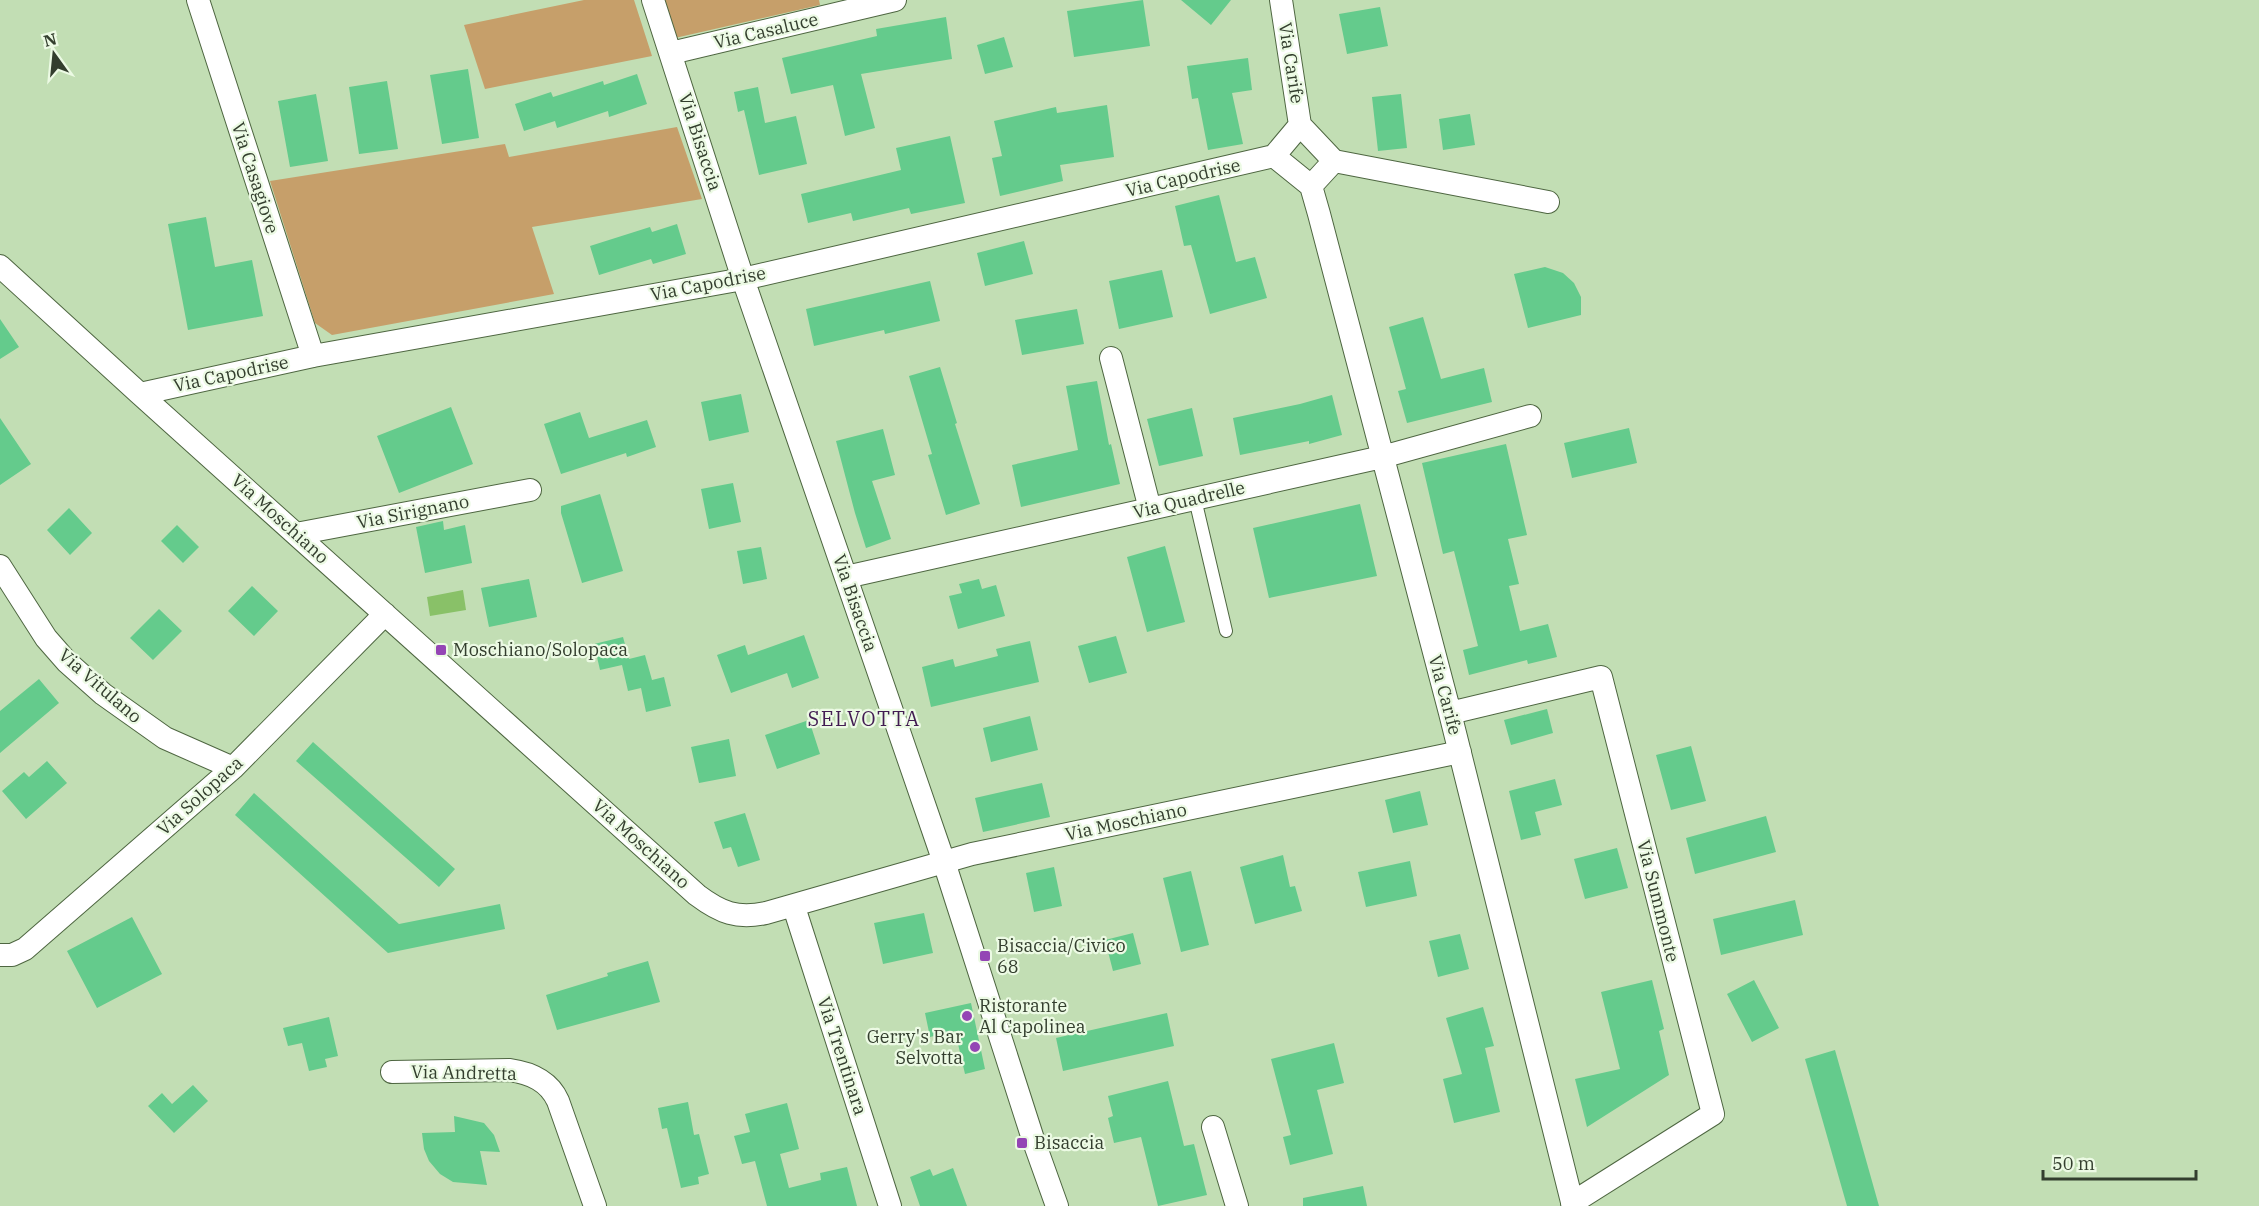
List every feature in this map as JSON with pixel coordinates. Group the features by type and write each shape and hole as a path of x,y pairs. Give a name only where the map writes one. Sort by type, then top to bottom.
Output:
{"street":[{"name":"Via Casagiove","path":"198,0 313,357"},
{"name":"Via Bisaccia","path":"653,0 743,279 944,862 1033,1139 1057,1206"},
{"name":"Via Casaluce","path":"671,53 895,0"},
{"name":"Via Carife","path":"1281,0 1300,125 1334,161"},
{"name":"Via Carife","path":"1274,156 1300,125"},
{"name":"Via Capodrise","path":"140,394 313,357 743,279 1274,156"},
{"path":"1274,156 1311,186 1334,161 1548,202"},
{"name":"Via Carife","path":"1311,186 1460,752 1572,1205"},
{"name":"Via Moschiano","path":"0,266 703,900 737,916 756,915 794,907 944,862 1460,752"},
{"path":"1111,358 1150,509"},
{"name":"Via Quadrelle","path":"846,577 1382,457 1530,416"},
{"name":"Via Sirignano","path":"296,534 530,490"},
{"name":"Via Vitulano","path":"0,566 46,638 67,662 103,694 165,738 233,768"},
{"name":"Via Solopaca","path":"0,955 12,955 25,949 233,768 386,614"},
{"name":"Via Summonte","path":"1450,713 1601,677 1713,1114 1572,1205"},
{"name":"Via Trentinara","path":"794,907 890,1206"},
{"name":"Via Andretta","path":"392,1072 509,1070 540,1080 551,1089 558,1101 595,1206"},
{"path":"1213,1127 1237,1206"}],"lane":[{"path":"1195,499 1226,631"}],"shaded area":[{"path":"584,0 634,0 652,56 485,89 464,25"},
{"path":"663,0 819,0 820,5 675,38"},
{"path":"677,127 702,199 532,227 554,294 332,335 315,323 270,181 505,144 509,157"},
{"path":"463,590 466,610 430,616 427,597"}],"building":[{"path":"1143,0 1150,46 1074,57 1067,11"},
{"path":"1181,0 1231,0 1211,25"},
{"path":"1380,7 1388,46 1347,54 1339,14"},
{"path":"946,17 952,59 861,74 875,128 845,136 833,85 791,94 782,58 877,36 876,29"},
{"path":"1004,37 1013,67 985,74 977,45"},
{"path":"1248,58 1252,90 1232,93 1243,144 1208,150 1198,98 1192,99 1187,66"},
{"path":"468,69 479,138 442,144 430,75"},
{"path":"637,74 647,104 609,117 608,111 557,128 555,121 524,131 515,104 551,92 553,97 603,81 604,85"},
{"path":"387,81 398,149 359,154 349,87"},
{"path":"758,87 765,123 796,116 807,164 759,175 744,110 738,112 734,92"},
{"path":"316,94 328,161 290,167 278,101"},
{"path":"1401,94 1407,148 1378,151 1372,97"},
{"path":"1107,105 1114,157 1060,165 1063,181 1000,196 992,158 1002,156 994,121 1056,107 1057,113"},
{"path":"1470,114 1475,145 1443,150 1439,119"},
{"path":"950,136 965,203 911,214 909,208 853,221 851,213 808,223 801,194 901,170 896,148"},
{"path":"1219,195 1236,262 1255,257 1267,298 1210,314 1191,245 1184,246 1175,206"},
{"path":"206,217 215,267 252,260 263,316 188,330 168,224"},
{"path":"677,224 686,254 653,264 651,259 599,275 590,246 650,227 652,232"},
{"path":"1024,241 1033,274 985,286 977,253"},
{"path":"1545,267 1563,273 1574,283 1581,297 1581,315 1528,328 1514,274"},
{"path":"1162,270 1173,317 1119,329 1109,281"},
{"path":"930,281 940,321 885,334 884,330 814,346 806,309"},
{"path":"1077,309 1084,344 1022,355 1015,320"},
{"path":"1423,317 1441,379 1484,368 1492,402 1407,423 1398,391 1406,389 1389,327"},
{"path":"0,319 19,347 0,359"},
{"path":"940,367 980,504 946,515 928,455 932,454 909,376"},
{"path":"1097,381 1109,445 1111,444 1120,484 1021,507 1012,465 1078,450 1066,386"},
{"path":"741,394 749,432 709,441 701,402"},
{"path":"1332,395 1342,435 1309,444 1309,441 1240,455 1233,418"},
{"path":"451,407 473,464 399,493 377,436"},
{"path":"1192,408 1203,456 1159,466 1147,419"},
{"path":"580,412 589,438 647,420 656,447 627,457 626,453 561,474 544,424"},
{"path":"0,418 31,464 0,485"},
{"path":"1629,428 1637,463 1572,478 1564,443"},
{"path":"883,429 895,475 872,481 891,539 866,548 836,441"},
{"path":"1506,444 1527,535 1508,539 1519,584 1509,586 1520,631 1548,624 1557,657 1528,664 1527,660 1469,675 1463,650 1478,646 1454,551 1443,554 1422,463"},
{"path":"733,483 741,522 709,529 701,489"},
{"path":"600,494 623,571 582,583 561,513 561,506"},
{"path":"1360,504 1377,576 1269,598 1253,528"},
{"path":"69,508 92,533 70,555 47,530"},
{"path":"443,521 444,530 465,525 472,563 425,573 416,527"},
{"path":"177,525 199,547 183,563 161,541"},
{"path":"1165,546 1185,622 1147,632 1127,557"},
{"path":"761,547 767,579 743,584 737,551"},
{"path":"529,579 537,617 489,627 481,588"},
{"path":"979,579 982,589 996,585 1005,616 958,629 949,596 962,593 959,584"},
{"path":"252,586 278,611 254,636 228,611"},
{"path":"159,609 182,631 153,660 130,638"},
{"path":"804,635 819,678 792,688 787,673 731,693 717,655 745,645 748,655"},
{"path":"1116,636 1127,673 1089,683 1078,646"},
{"path":"623,637 629,659 645,655 652,680 664,677 671,706 646,712 641,688 628,691 622,665 600,670 594,644"},
{"path":"1030,641 1039,682 931,707 922,667 953,659 955,667 998,656 996,649"},
{"path":"39,679 59,703 0,753 0,711"},
{"path":"1547,709 1553,733 1511,745 1504,720"},
{"path":"1030,716 1038,750 991,762 983,728"},
{"path":"809,720 820,754 777,769 765,735"},
{"path":"729,739 736,776 699,783 691,747"},
{"path":"313,742 455,869 439,887 296,761"},
{"path":"1691,746 1706,801 1671,810 1656,755"},
{"path":"47,761 67,783 26,819 2,791 24,772 29,777"},
{"path":"1555,779 1562,805 1535,812 1541,835 1521,840 1509,791"},
{"path":"1042,783 1050,817 983,832 975,798"},
{"path":"1420,791 1428,825 1393,833 1385,800"},
{"path":"254,793 399,924 500,904 505,929 388,953 235,815"},
{"path":"745,813 760,860 738,867 731,847 723,849 714,822"},
{"path":"1766,816 1776,852 1695,874 1686,838"},
{"path":"1617,848 1628,888 1585,899 1574,859"},
{"path":"1283,855 1290,887 1295,886 1302,911 1255,924 1240,867"},
{"path":"1410,861 1417,896 1366,907 1358,872"},
{"path":"1054,867 1062,906 1034,912 1026,873"},
{"path":"1191,871 1209,945 1181,952 1163,878"},
{"path":"1795,900 1803,935 1721,955 1713,919"},
{"path":"924,913 933,953 883,964 874,923"},
{"path":"132,917 162,974 97,1008 67,951"},
{"path":"1133,933 1141,964 1113,971 1105,940"},
{"path":"1460,934 1469,969 1438,977 1429,941"},
{"path":"648,961 660,1002 557,1030 546,995"},
{"path":"1652,980 1664,1029 1659,1031 1669,1075 1587,1127 1575,1079 1620,1069 1601,992"},
{"path":"1754,980 1779,1028 1752,1042 1727,994"},
{"path":"971,1003 985,1069 965,1074 955,1031 930,1037 925,1013"},
{"path":"1483,1007 1494,1046 1485,1048 1500,1112 1454,1123 1443,1079 1462,1074 1446,1018"},
{"path":"1167,1013 1174,1046 1063,1071 1056,1038"},
{"path":"329,1017 338,1056 325,1059 327,1067 309,1071 302,1043 288,1046 283,1028"},
{"path":"1334,1043 1344,1083 1317,1090 1333,1154 1290,1165 1283,1137 1291,1135 1271,1059"},
{"path":"1835,1050 1879,1206 1847,1206 1805,1059"},
{"path":"1168,1081 1184,1146 1194,1144 1207,1195 1158,1206 1141,1137 1114,1143 1108,1118 1113,1116 1108,1096"},
{"path":"193,1085 208,1101 174,1133 148,1106 162,1093 172,1104"},
{"path":"688,1102 694,1135 699,1134 709,1174 698,1177 699,1184 681,1188 667,1128 662,1129 658,1108"},
{"path":"787,1103 799,1149 780,1154 789,1188 821,1180 820,1173 847,1167 857,1206 767,1206 755,1161 742,1164 734,1136 750,1132 745,1114"},
{"path":"454,1116 484,1123 494,1135 500,1152 480,1151 487,1185 453,1182 440,1174 429,1161 424,1149 422,1133 455,1132"},
{"path":"953,1168 967,1206 920,1206 910,1177 930,1169 933,1176"},
{"path":"1363,1186 1367,1206 1303,1206 1303,1198"}],"place":[{"name":"Moschiano/Solopaca","path":"441,650"},
{"name":"Bisaccia/Civico 68","path":"985,956"},
{"name":"Ristorante Al Capolinea","path":"967,1016"},
{"name":"Gerry's Bar Selvotta","path":"975,1047"},
{"name":"Bisaccia","path":"1022,1143"}],"district":[{"name":"SELVOTTA","path":"864,719"}]}
